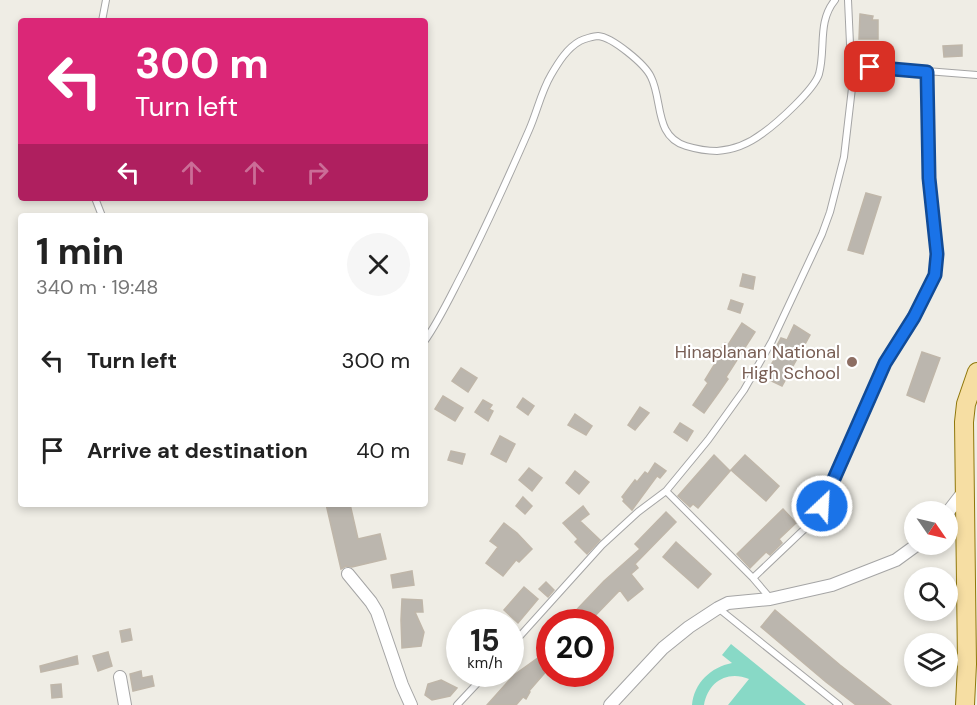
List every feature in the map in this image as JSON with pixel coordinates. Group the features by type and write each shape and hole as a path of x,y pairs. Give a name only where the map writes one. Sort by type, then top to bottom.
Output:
{"main road":[{"path":"970,693 965,413 977,372"}],"street":[{"path":"956,501 965,490"},
{"path":"610,705 663,648 718,608 739,601 770,599 832,585 896,560 904,554"},
{"path":"348,574 377,612 411,705"},
{"path":"120,676 125,705"}],"lane":[{"path":"103,18 106,0"},
{"path":"428,337 436,326 472,255 528,132 549,77 565,54 580,41 598,36 618,46 641,63 651,77 663,126 670,138 680,144 700,150 718,151 740,146 763,133 810,88 819,74 826,16 836,0"},
{"path":"524,632 603,545 638,512 666,491 708,440 744,390 772,341 806,270 830,212 844,157 850,111 849,0"},
{"path":"851,65 977,75"},
{"path":"753,578 815,519 885,363 914,317 935,275 937,254 929,178 927,72"},
{"path":"666,491 753,578 770,599"},
{"path":"718,608 839,705"},
{"path":"457,705 474,687"}],"shaded area":[{"path":"731,644 806,705 728,705 749,679 733,676 714,684 704,705 692,705 696,690 705,677 717,668 732,663 722,655"}],"building":[{"path":"860,14 873,16 872,20 878,20 878,39 859,39"},
{"path":"962,45 962,56 944,57 943,46"},
{"path":"866,193 881,197 863,254 848,250"},
{"path":"743,274 755,277 753,289 740,286"},
{"path":"731,300 743,304 740,313 728,309"},
{"path":"742,323 755,332 726,377 728,379 704,413 693,405 708,383 705,380 716,362 713,361 725,343 728,345"},
{"path":"794,325 810,335 782,386 763,377 776,357 773,353 781,338 787,340"},
{"path":"922,352 940,358 924,402 907,395"},
{"path":"461,368 477,378 468,392 452,381"},
{"path":"443,396 463,408 455,421 435,409"},
{"path":"523,398 534,406 528,415 517,407"},
{"path":"483,400 492,405 489,409 493,411 488,421 475,412"},
{"path":"640,407 649,413 635,430 628,425"},
{"path":"575,414 592,426 586,435 568,425"},
{"path":"680,423 693,431 687,441 674,432"},
{"path":"500,436 515,444 506,462 491,454"},
{"path":"451,451 465,454 462,464 448,460"},
{"path":"714,455 730,471 698,508 693,504 690,507 678,496"},
{"path":"745,455 779,486 766,501 731,470"},
{"path":"655,463 666,471 660,478 657,476 632,510 622,497 635,480 637,482 645,472 648,474"},
{"path":"529,468 542,478 532,491 519,480"},
{"path":"575,471 589,482 579,494 566,483"},
{"path":"523,497 532,506 525,514 516,506"},
{"path":"583,506 589,514 580,521 600,540 587,554 575,542 578,539 563,523"},
{"path":"327,507 351,507 358,539 380,534 386,559 352,567 346,566 341,569"},
{"path":"783,509 796,523 779,539 782,543 770,555 766,552 750,568 737,554"},
{"path":"666,512 676,522 635,564 638,568 631,574 643,589 628,601 620,590 602,609 577,609 640,549 635,544"},
{"path":"504,523 532,549 519,562 516,560 503,576 486,563 498,547 490,541"},
{"path":"676,542 711,574 698,588 663,557"},
{"path":"412,571 414,585 393,588 391,575"},
{"path":"546,582 554,590 548,597 539,589"},
{"path":"524,587 538,599 524,616 524,609 505,609"},
{"path":"402,599 422,600 423,612 415,612 424,632 421,646 402,648"},
{"path":"775,610 891,705 856,705 826,682 761,627"},
{"path":"130,629 132,640 122,642 120,631"},
{"path":"108,652 112,666 98,671 93,656"},
{"path":"77,656 78,664 41,672 40,666"},
{"path":"536,659 536,683 526,699 523,697 516,705 487,705 503,687 524,687 524,668"},
{"path":"141,671 142,678 152,676 154,686 133,691 130,674"},
{"path":"441,680 446,682 446,687 457,688 450,696 432,700 425,695 428,684"},
{"path":"61,684 62,697 52,698 51,685"}],"place":[{"name":"Hinaplanan National High School","path":"852,362"}],"route":[{"path":"822,506 885,363 914,317 935,275 937,254 929,178 927,72 870,67"}]}
